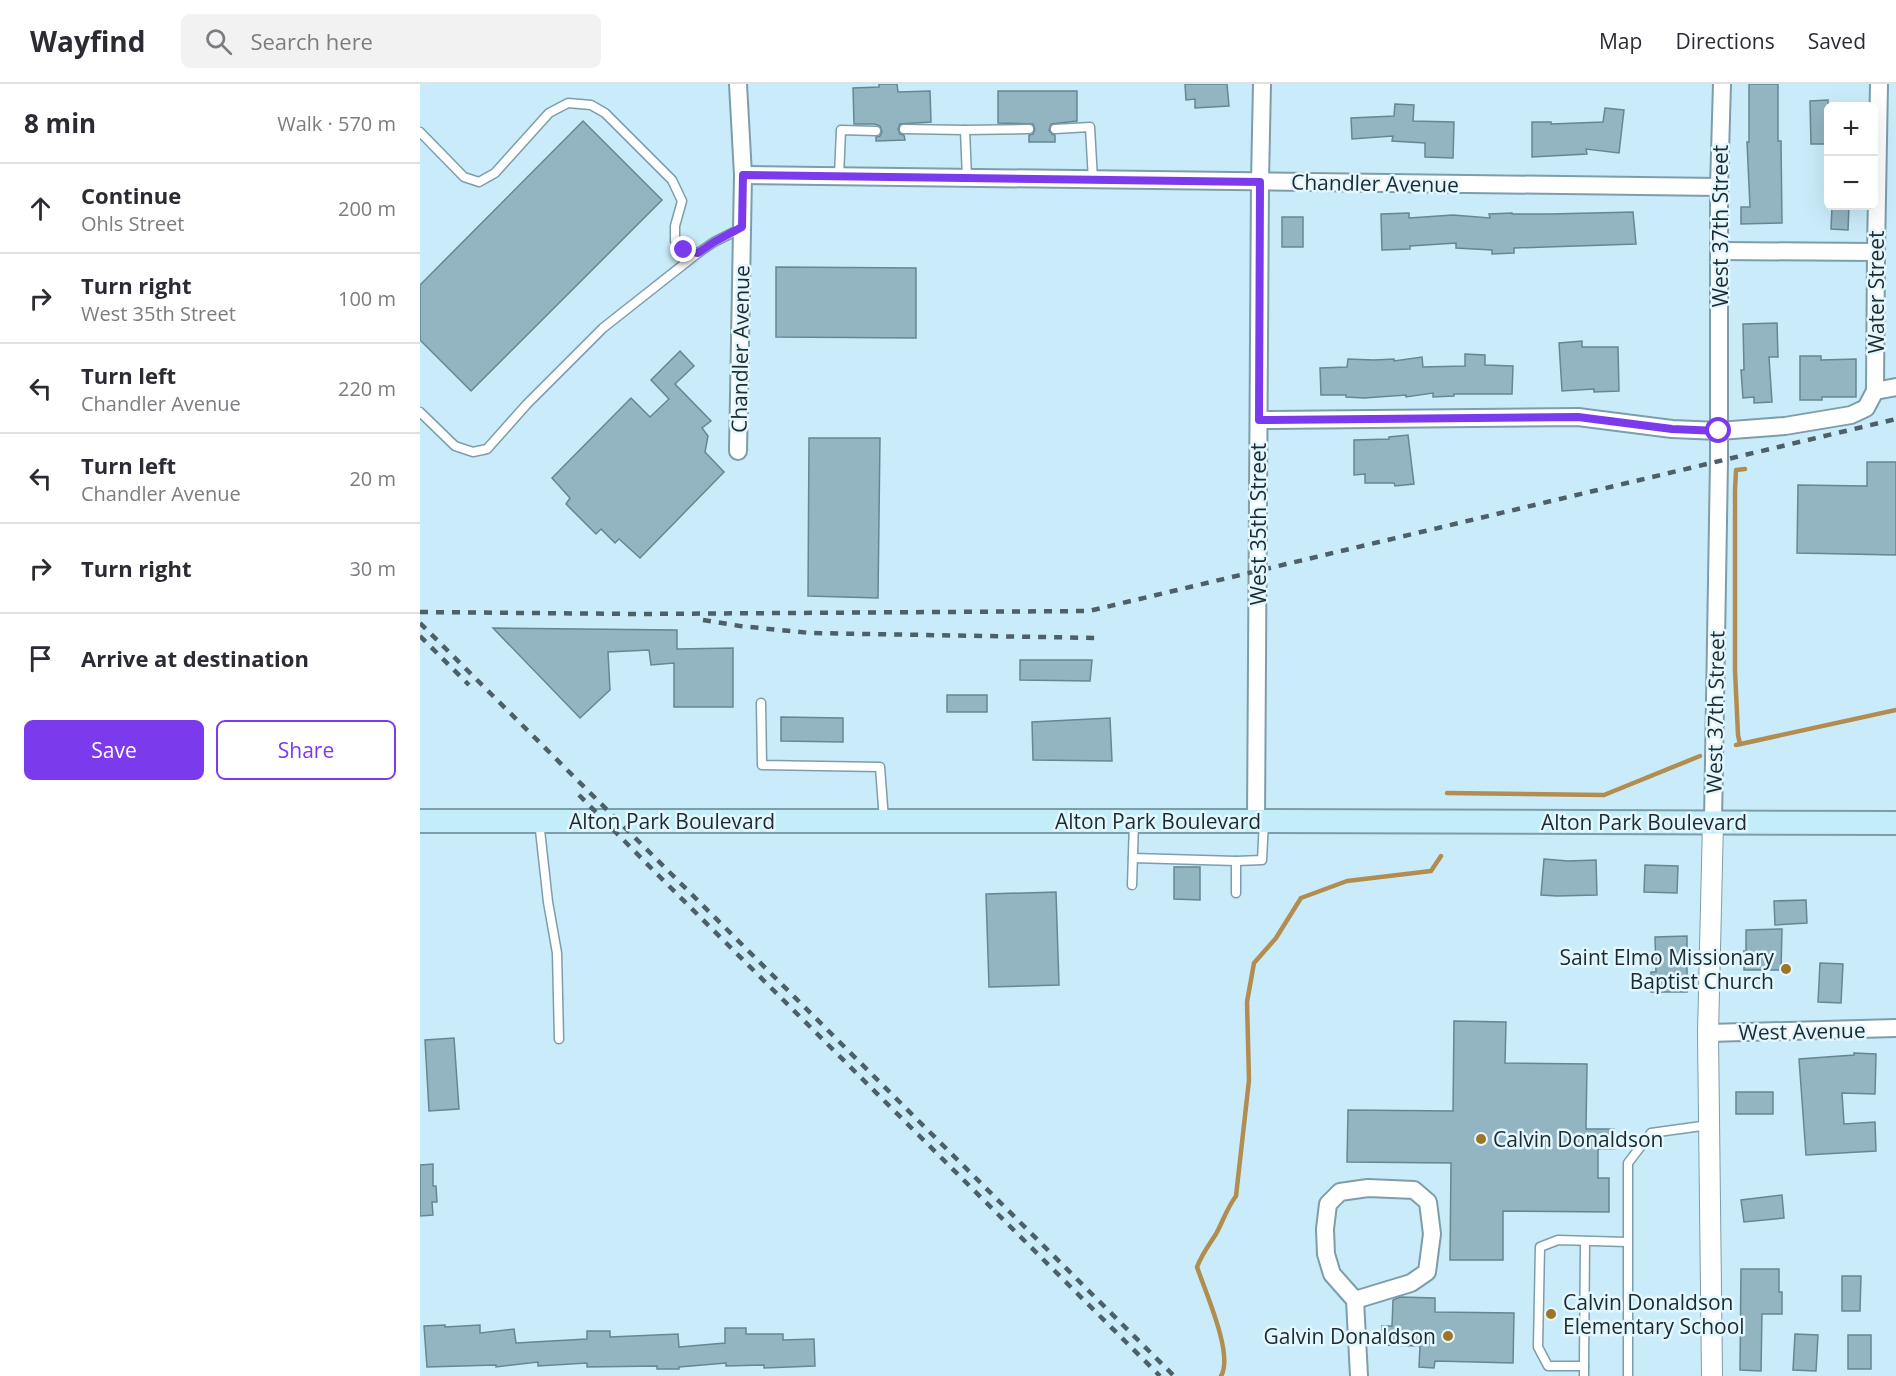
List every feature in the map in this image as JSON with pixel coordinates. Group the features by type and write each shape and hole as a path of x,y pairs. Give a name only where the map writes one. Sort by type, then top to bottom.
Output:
{"main road":[{"name":"Alton Park Boulevard","path":"420,821 1896,823"}],"street":[{"name":"Chandler Avenue","path":"738,84 743,175 738,451"},
{"name":"West 35th Street","path":"1260,821 1259,420 1262,84"},
{"name":"West 37th Street","path":"1712,1376 1708,1033 1719,431 1719,187 1722,84"},
{"name":"Water Street","path":"1719,431 1785,426 1851,416 1866,408 1875,391 1880,84"},
{"name":"Chandler Avenue","path":"743,175 1719,187"},
{"path":"1720,250 1876,252"},
{"path":"1875,391 1896,387"},
{"path":"1259,420 1578,417 1672,429 1719,431"},
{"name":"West Avenue","path":"1708,1033 1896,1028"},
{"path":"1355,1300 1411,1283 1427,1272 1432,1234 1428,1202 1414,1190 1368,1188 1349,1190 1340,1192 1328,1204 1325,1229 1326,1254 1332,1274 1355,1300 1359,1376"}],"lane":[{"path":"420,132 464,177 479,182 495,173 549,113 568,103 591,105 605,113 672,180 682,201 675,226 675,241 684,250 698,253"},
{"path":"1055,129 1090,128 1093,180"},
{"path":"904,129 1029,129"},
{"path":"839,176 841,130 876,130"},
{"path":"965,130 967,178"},
{"path":"420,412 455,446 473,452 487,449 527,404 603,328 698,253 742,227"},
{"path":"761,703 762,765 880,767 884,821"},
{"path":"539,821 548,902 557,953 559,1039"},
{"path":"1133,858 1262,860 1260,821"},
{"path":"1132,885 1134,822"},
{"path":"1236,861 1236,893"},
{"path":"1628,1376 1628,1163 1651,1133 1709,1125"},
{"path":"1584,1366 1548,1366 1538,1347 1540,1247 1558,1240 1627,1242"},
{"path":"1584,1376 1585,1242"}],"building":[{"path":"879,84 897,84 898,92 930,91 931,122 900,124 898,129 900,134 904,135 905,140 876,141 876,137 882,132 880,126 854,124 853,88 879,87"},
{"path":"1185,84 1227,84 1229,106 1195,108 1195,99 1186,100"},
{"path":"1749,84 1778,84 1782,223 1741,224 1741,207 1750,207 1747,142 1749,142"},
{"path":"998,91 1077,91 1077,121 1051,124 1049,130 1055,135 1055,142 1029,142 1029,135 1033,134 1035,129 1033,124 998,123"},
{"path":"1828,100 1824,102 1824,144 1811,144 1810,101"},
{"path":"1395,104 1414,105 1413,121 1454,122 1453,158 1425,157 1425,143 1392,141 1393,136 1352,139 1351,118 1394,116"},
{"path":"1605,108 1624,110 1619,153 1586,149 1587,154 1532,157 1532,122 1551,122 1551,124 1603,122"},
{"path":"583,121 662,200 471,391 420,340 420,285"},
{"path":"1832,210 1849,210 1848,230 1831,229"},
{"path":"1633,212 1636,244 1514,248 1514,253 1492,254 1492,250 1456,248 1456,243 1382,250 1381,214 1409,213 1409,218 1453,215 1490,218 1489,214"},
{"path":"1282,217 1303,217 1303,247 1282,247"},
{"path":"776,267 916,268 916,338 776,337"},
{"path":"1777,323 1778,357 1769,357 1772,402 1754,403 1754,397 1743,398 1741,370 1744,370 1743,324"},
{"path":"1582,341 1582,347 1618,347 1619,391 1594,392 1594,389 1562,391 1559,343"},
{"path":"680,351 694,366 675,384 711,421 702,428 708,436 705,452 724,472 640,558 619,539 615,543 601,529 596,534 566,504 570,498 552,478 631,398 650,417 669,399 651,380"},
{"path":"1465,354 1485,355 1485,365 1513,366 1512,394 1454,394 1454,396 1433,397 1433,393 1406,397 1406,395 1364,398 1321,395 1320,368 1347,367 1348,359 1394,359 1394,361 1422,357 1423,367 1465,366"},
{"path":"1800,356 1821,356 1821,360 1856,359 1856,397 1822,397 1822,400 1800,400"},
{"path":"1408,435 1414,484 1395,486 1394,483 1365,483 1365,474 1354,475 1354,440 1389,439 1389,437"},
{"path":"809,438 880,438 878,598 808,596"},
{"path":"1867,462 1896,462 1896,555 1797,553 1798,485 1867,486"},
{"path":"493,628 677,630 677,649 733,648 733,707 674,707 674,663 651,665 649,650 608,652 610,690 580,718"},
{"path":"1020,660 1092,660 1090,681 1020,680"},
{"path":"947,695 987,695 987,712 947,712"},
{"path":"781,717 843,718 843,742 781,741"},
{"path":"1110,718 1112,761 1033,760 1032,722"},
{"path":"1544,859 1596,860 1597,895 1541,895"},
{"path":"1645,865 1678,866 1677,893 1644,892"},
{"path":"1174,867 1200,867 1200,900 1174,899"},
{"path":"1056,892 1059,985 989,987 986,894"},
{"path":"1806,900 1807,923 1775,925 1774,901"},
{"path":"1782,929 1781,970 1744,970 1746,930"},
{"path":"1687,936 1687,992 1651,992 1651,972 1656,972 1655,937"},
{"path":"1820,963 1843,964 1841,1003 1818,1002"},
{"name":"Calvin Donaldson","path":"1454,1021 1506,1022 1505,1063 1587,1064 1586,1129 1614,1129 1614,1149 1598,1149 1598,1178 1609,1178 1609,1212 1503,1211 1503,1260 1450,1260 1451,1163 1347,1162 1348,1110 1453,1111"},
{"path":"454,1038 459,1109 429,1111 425,1040"},
{"path":"1854,1053 1876,1054 1875,1094 1842,1093 1844,1124 1875,1122 1876,1151 1806,1155 1799,1059 1854,1055"},
{"path":"1736,1092 1773,1092 1773,1114 1736,1114"},
{"path":"433,1164 433,1186 436,1186 437,1202 432,1202 433,1215 420,1216 420,1165"},
{"path":"1782,1195 1784,1218 1744,1222 1741,1200"},
{"path":"1741,1269 1779,1269 1782,1314 1762,1314 1761,1371 1740,1370"},
{"path":"1842,1276 1861,1276 1860,1311 1842,1311"},
{"name":"Galvin Donaldson","path":"1400,1297 1435,1298 1435,1312 1514,1313 1513,1363 1435,1361 1434,1368 1419,1367 1420,1346 1381,1345 1382,1326 1392,1326 1393,1300"},
{"path":"445,1325 445,1327 480,1325 480,1333 514,1329 516,1343 587,1339 587,1331 610,1331 610,1337 678,1334 679,1347 725,1343 725,1328 746,1328 746,1334 783,1334 783,1340 814,1339 815,1366 764,1368 764,1365 726,1366 726,1363 679,1367 679,1369 657,1369 657,1366 587,1367 587,1363 538,1366 538,1362 496,1367 496,1365 427,1367 424,1326"},
{"path":"1795,1334 1818,1335 1816,1371 1793,1370"},
{"path":"1848,1335 1871,1335 1871,1369 1848,1369"}],"waterway":[{"path":"1740,744 1735,670 1735,490 1736,470 1745,469"},
{"path":"1736,745 1896,710"},
{"path":"1447,793 1604,795 1700,756"},
{"path":"1221,1376 1224,1366 1221,1339 1212,1306 1197,1267 1236,1196 1249,1080 1247,1002 1254,963 1276,938 1301,898 1347,881 1431,871 1441,856"}],"railway":[{"path":"420,612 637,614 1089,611 1896,419"},
{"path":"703,620 810,633 1099,638"},
{"path":"420,623 1174,1376"},
{"path":"420,636 469,685"},
{"path":"579,795 1160,1376"}],"place":[{"name":"Saint Elmo Missionary Baptist Church","path":"1786,969"},
{"name":"Calvin Donaldson","path":"1481,1139"},
{"name":"Calvin Donaldson Elementary School","path":"1551,1314"},
{"name":"Galvin Donaldson","path":"1448,1336"}],"route":[{"path":"684,250 698,253 742,227 743,175 1260,182 1259,420 1578,417 1672,429 1719,431"}]}
